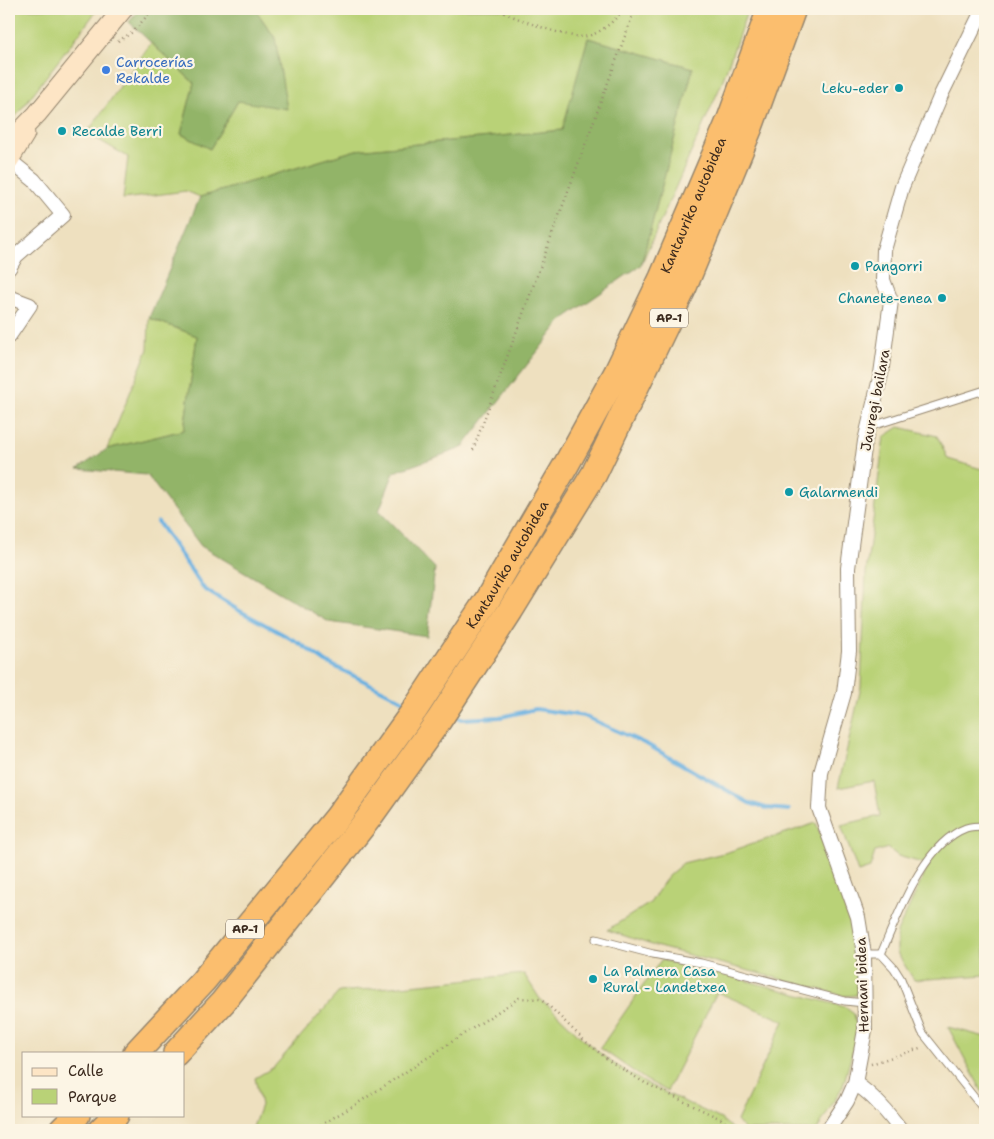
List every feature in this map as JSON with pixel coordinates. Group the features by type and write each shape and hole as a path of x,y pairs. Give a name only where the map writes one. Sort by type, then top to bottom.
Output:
{"highway":[{"name":"Kantauriko autobidea","path":"137,1052 202,981 337,818 414,711 486,602 566,465 617,372 662,278 730,119 770,9"},
{"name":"Kantauriko autobidea","path":"177,1052 224,1002 368,819 439,720 594,474 684,287 750,127 793,9"},
{"path":"62,1130 76,1116"},
{"path":"101,1130 115,1116"}],"main road":[{"path":"9,143 38,114 122,9"},
{"path":"9,160 38,114"}],"street":[{"name":"Jauregi bailara","path":"819,808 822,773 844,693 849,651 848,568 868,428 881,374 892,301 883,280 884,250 902,187 941,95 983,9"},
{"path":"9,160 34,180 63,216 16,256 9,268"},
{"path":"9,296 30,305 9,336"},
{"name":"Hernani bidea","path":"819,808 858,916 864,954 865,1030 862,1055 855,1083 847,1101 828,1130"},
{"path":"855,1083 868,1092 882,1106 901,1130"}],"lane":[{"path":"868,428 985,390"},
{"path":"881,954 914,884 931,856 948,838 967,828 985,826"},
{"path":"596,939 845,1001 864,1004"},
{"path":"864,954 881,954 894,968 901,979 922,1032 985,1111"}],"path":[{"path":"94,44 112,44 125,39 152,9"},
{"path":"495,9 572,36 586,37 599,32 624,9"},
{"path":"473,450 635,9"},
{"path":"312,1130 355,1105 519,998 540,1000 611,1062 645,1083 721,1119 734,1130"},
{"path":"870,1065 924,1046"}],"green space":[{"path":"9,9 98,9 9,125"},
{"path":"140,9 255,9 275,38 287,109 238,101 210,149 181,134 194,83 129,22"},
{"path":"255,9 748,9 721,85 641,265 693,68 588,38 563,130 356,150 200,197 186,191 123,199 128,157 87,133 151,43 194,83 181,134 210,149 275,38"},
{"path":"588,38 693,68 641,265 563,319 462,448 394,472 379,511 435,568 427,636 329,622 201,546 147,475 78,469 107,449 184,430 197,336 149,318 200,197 356,150 562,130"},
{"path":"149,318 197,336 184,430 107,449 148,349"},
{"path":"899,427 937,436 948,459 985,470 985,975 914,980 897,953 897,932 929,865 898,856 888,848 875,852 870,868 858,872 841,825 880,816 874,781 838,788 861,687 866,573 884,437"},
{"path":"816,823 853,920 857,995 845,996 655,946 607,930 650,903 668,876 683,863 728,852"},
{"path":"661,960 699,968 845,1007 854,1014 858,1032 843,1086 817,1130 745,1130 737,1121 784,1021 717,992 667,1091 646,1080 600,1048"},
{"path":"524,974 540,999 585,1041 611,1062 645,1083 721,1119 734,1130 252,1130 261,1105 255,1078 274,1067 339,992"},
{"path":"948,1027 985,1037 985,1097"}],"waterway":[{"path":"158,522 204,589 299,643 326,662 408,703"},
{"path":"451,716 462,719 501,717 536,709 584,716 648,745 749,803 766,808 789,810"}],"place":[{"name":"Carrocerías Rekalde","path":"106,70"},
{"name":"Leku-eder","path":"899,88"},
{"name":"Recalde Berri","path":"62,131"},
{"name":"Pangorri","path":"855,266"},
{"name":"Chanete-enea","path":"942,298"},
{"name":"Galarmendi","path":"789,492"},
{"name":"La Palmera Casa Rural - Landetxea","path":"593,979"}]}
